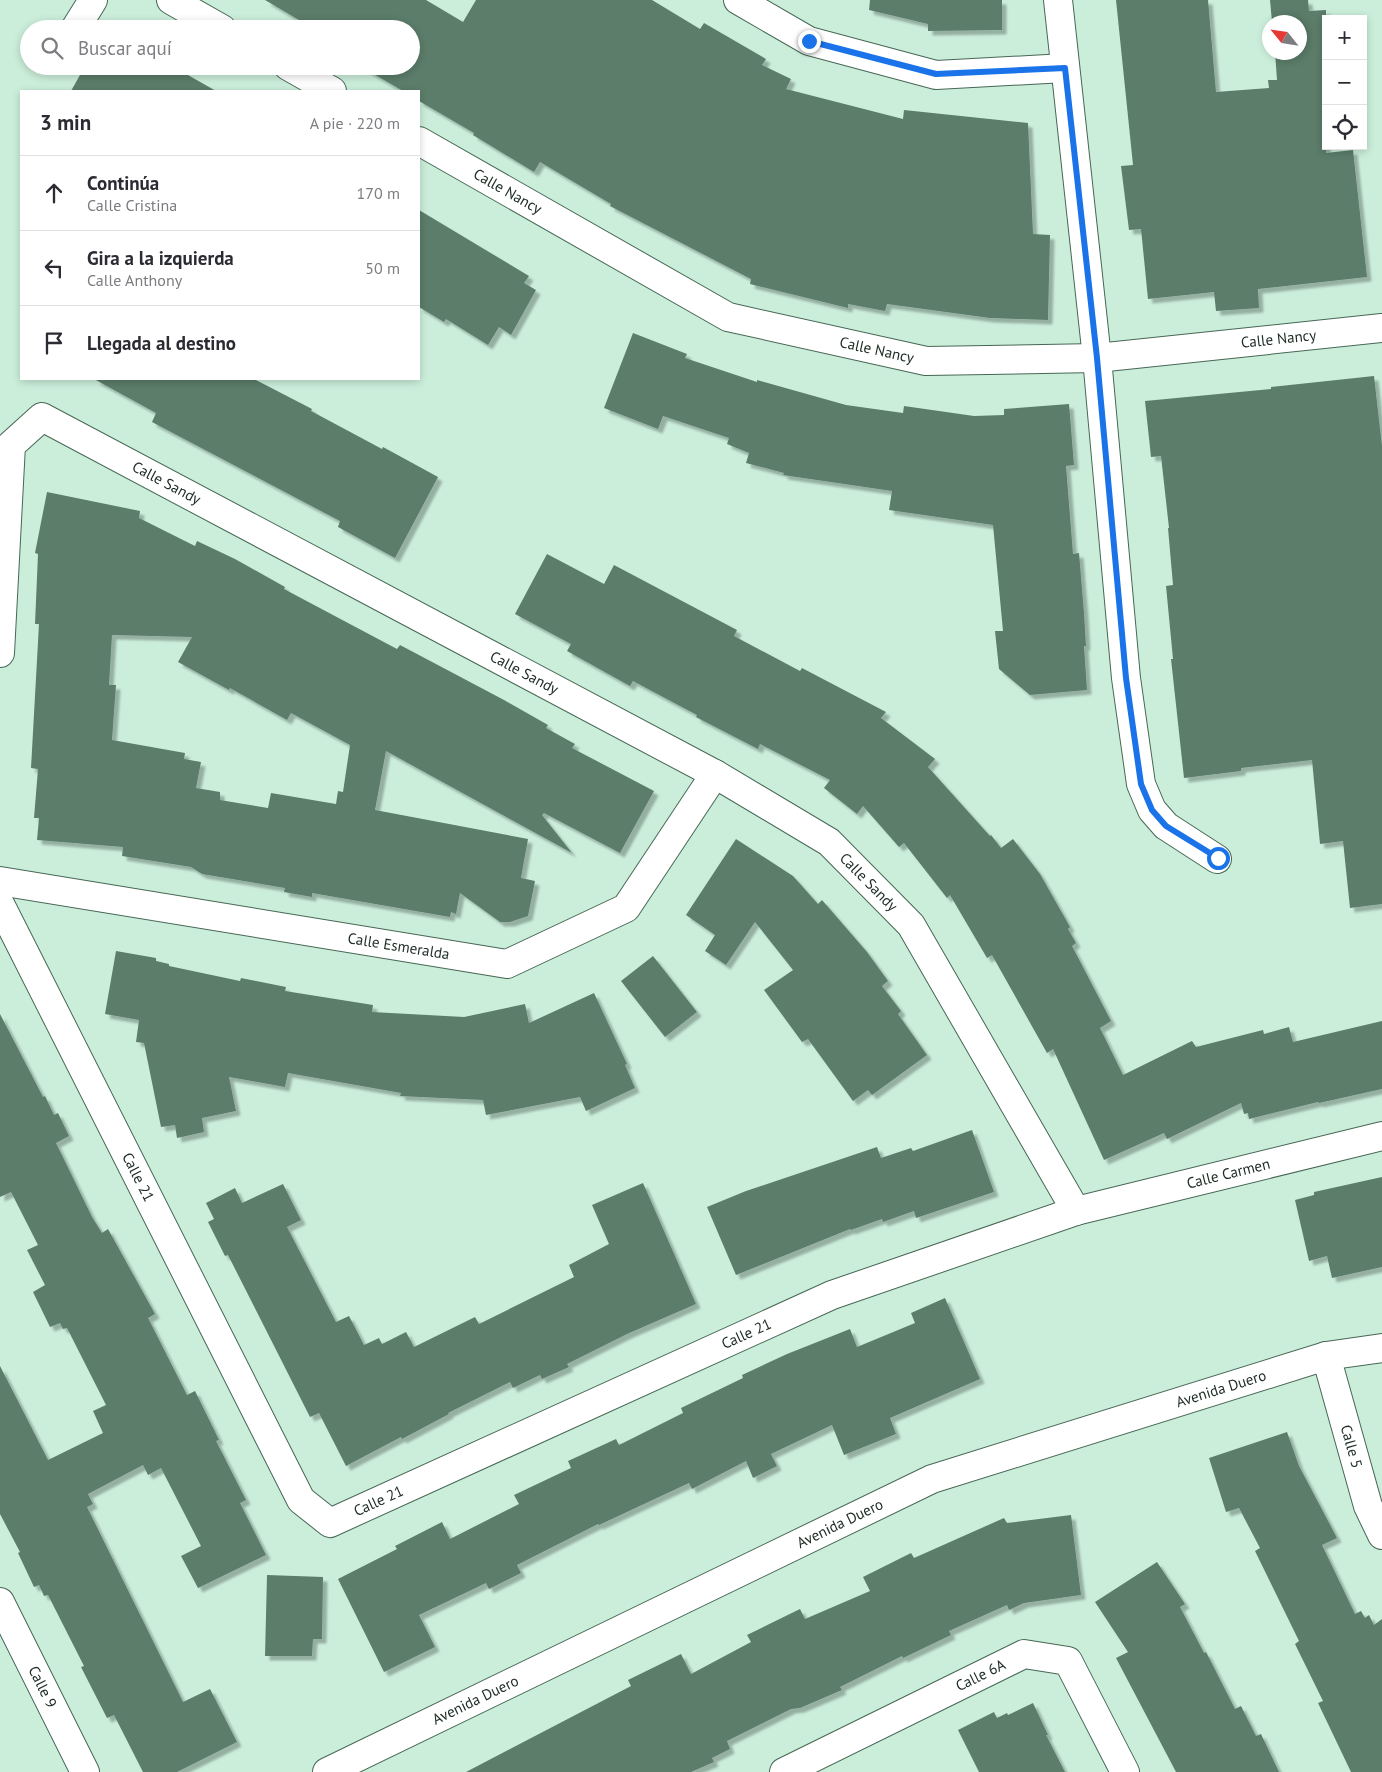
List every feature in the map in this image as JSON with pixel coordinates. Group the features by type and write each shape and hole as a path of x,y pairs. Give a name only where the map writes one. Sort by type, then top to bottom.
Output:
{"street":[{"path":"80,20 92,0"},
{"path":"171,0 206,20"},
{"path":"738,0 809,41 936,74 1065,68"},
{"path":"1058,0 1097,358 1126,678 1141,784 1152,810 1166,826 1218,858"},
{"path":"304,75 330,90"},
{"name":"Calle Nancy","path":"420,142 728,317 926,361 1097,358 1382,328"},
{"name":"Calle Sandy","path":"0,653 12,445 42,417 714,774 829,842 911,925 1076,1211"},
{"name":"Calle Esmeralda","path":"0,881 507,964 626,908 714,774"},
{"name":"Calle 21","path":"0,904 301,1500 330,1522 832,1296 1076,1211"},
{"name":"Calle Carmen","path":"1076,1211 1382,1136"},
{"name":"Avenida Duero","path":"327,1772 932,1479 1326,1356 1382,1348"},
{"name":"Calle 5","path":"1326,1356 1368,1506 1382,1535"},
{"name":"Calle 9","path":"0,1602 85,1772"},
{"name":"Calle 6A","path":"786,1772 1024,1654 1068,1661 1124,1772"}],"building":[{"path":"265,0 426,0 463,22 476,0 652,0 700,29 704,23 766,59 762,65 791,79 786,89 903,119 904,110 1028,123 1033,234 1050,235 1048,320 990,318 887,304 885,311 848,304 848,308 750,284 751,279 610,206 611,204 540,162 534,172 473,135 474,133 420,102 420,90 401,90 375,75 420,75 420,20 299,20"},
{"path":"870,0 1002,0 1002,30 928,31 928,24 869,10"},
{"path":"1116,0 1208,0 1216,92 1269,88 1268,80 1277,80 1276,60 1307,60 1307,15 1271,15 1270,0 1308,0 1309,11 1326,10 1326,15 1322,15 1322,150 1326,150 1326,153 1353,150 1367,277 1258,289 1259,308 1216,311 1214,292 1148,299 1141,229 1129,230 1121,166 1133,165"},
{"path":"80,75 188,75 214,90 72,90"},
{"path":"420,211 529,276 524,283 536,290 511,335 499,327 488,345 446,319 444,322 420,308"},
{"path":"633,333 687,354 685,358 757,382 757,380 846,405 903,413 904,406 974,416 1004,415 1004,409 1069,404 1074,465 1066,466 1073,554 1079,553 1086,646 1084,646 1087,690 1030,695 999,669 995,631 1003,631 993,525 889,510 892,491 783,475 784,473 746,463 749,453 727,444 729,438 663,416 658,429 604,408"},
{"path":"1374,376 1382,446 1382,904 1350,908 1343,841 1320,844 1312,760 1241,768 1241,771 1184,778 1171,659 1173,659 1166,586 1173,585 1169,528 1161,456 1151,457 1145,401 1271,389 1271,387"},
{"path":"96,380 256,380 382,449 383,447 438,477 395,558 338,527 340,521 152,422 156,413"},
{"path":"47,492 140,511 139,518 195,546 197,541 235,559 285,587 284,589 397,649 400,645 504,700 548,725 546,728 575,744 572,748 654,791 620,853 544,813 542,815 572,853 386,751 375,810 528,839 521,878 535,881 528,916 510,922 500,922 460,893 456,914 451,912 450,917 312,893 312,897 284,892 285,888 202,874 191,867 122,856 123,847 37,840 39,818 34,818 38,769 31,768 39,624 35,624 38,554 35,553","holes":["112,635 192,637 178,662 287,720 291,713 350,745 343,792 338,791 336,804 271,793 268,808 220,800 220,792 196,788 201,762 184,759 185,753 112,740 116,685 109,685"]},
{"path":"547,554 604,584 614,565 737,630 734,636 800,671 802,668 886,712 881,718 935,759 928,767 1001,848 1013,839 1040,874 1070,927 1068,929 1076,943 1072,946 1111,1021 1100,1028 1123,1075 1192,1041 1196,1047 1263,1030 1264,1034 1289,1027 1293,1042 1382,1021 1382,1089 1249,1119 1248,1113 1244,1114 1241,1103 1167,1139 1164,1133 1104,1160 1053,1049 1047,1053 992,955 987,958 950,895 947,898 904,843 899,847 863,806 857,814 824,788 830,780 760,744 758,749 696,717 697,715 633,681 630,686 567,651 571,644 515,614"},
{"path":"736,839 793,876 818,904 822,900 867,952 888,981 882,986 901,1011 898,1014 927,1055 872,1095 868,1090 853,1101 808,1039 802,1042 764,990 793,970 755,922 726,965 705,951 715,935 686,915"},
{"path":"116,951 156,958 156,961 169,964 169,966 240,981 241,978 286,987 285,991 373,1005 372,1012 464,1017 525,1004 529,1023 594,993 627,1064 625,1065 635,1088 586,1111 580,1097 486,1115 483,1100 400,1096 401,1093 288,1073 285,1087 229,1077 236,1111 202,1118 204,1132 177,1138 175,1125 161,1127 144,1043 136,1042 139,1020 105,1014"},
{"path":"653,956 697,1012 665,1037 621,981"},
{"path":"0,1014 43,1097 45,1096 54,1115 58,1113 69,1136 56,1143 92,1217 102,1233 108,1229 155,1314 148,1318 187,1395 195,1391 219,1440 216,1441 246,1500 240,1503 266,1555 198,1588 181,1556 201,1546 161,1468 148,1475 143,1465 88,1494 93,1504 87,1507 183,1702 210,1689 237,1742 177,1772 143,1772 114,1715 107,1718 81,1667 84,1666 48,1595 44,1596 39,1585 34,1587 18,1553 20,1552 0,1514 0,1366 48,1460 103,1433 93,1411 106,1405 67,1328 63,1329 60,1323 50,1327 33,1292 45,1285 27,1250 38,1245 11,1192 0,1197"},
{"path":"972,1130 994,1192 916,1218 914,1211 883,1222 882,1219 850,1229 736,1275 707,1207 746,1191 877,1147 881,1158 911,1148 913,1151"},
{"path":"1382,1177 1382,1267 1332,1278 1327,1256 1309,1261 1295,1200 1314,1195 1314,1192"},
{"path":"643,1183 696,1304 627,1334 567,1364 569,1367 542,1379 540,1375 513,1388 510,1382 346,1466 319,1413 310,1417 228,1255 225,1256 208,1222 214,1219 206,1203 235,1188 242,1203 283,1184 301,1220 287,1227 336,1322 349,1316 364,1345 379,1338 382,1344 406,1332 414,1347 475,1317 479,1324 574,1277 569,1265 609,1244 592,1205"},
{"path":"945,1298 980,1379 890,1418 896,1434 844,1455 832,1425 771,1454 777,1466 753,1478 746,1461 692,1489 689,1483 598,1524 517,1565 521,1573 489,1589 486,1583 419,1615 435,1647 384,1672 338,1579 397,1549 395,1546 442,1522 450,1539 519,1504 514,1495 571,1468 568,1461 616,1439 619,1445 683,1413 681,1408 743,1378 742,1375 787,1354 850,1329 857,1347 915,1323 911,1313"},
{"path":"1287,1432 1299,1466 1337,1538 1322,1545 1355,1614 1361,1611 1365,1618 1369,1615 1374,1625 1382,1619 1382,1772 1351,1772 1318,1703 1323,1701 1295,1644 1299,1641 1255,1551 1260,1548 1239,1508 1226,1512 1209,1458"},
{"path":"1071,1515 1081,1595 1024,1603 1009,1610 1007,1605 949,1631 951,1635 903,1658 902,1656 840,1687 842,1690 800,1708 791,1709 727,1741 730,1749 712,1758 714,1762 691,1772 466,1772 631,1686 628,1680 681,1654 691,1674 751,1642 747,1635 800,1609 805,1619 870,1591 863,1577 911,1553 914,1558 1004,1518 1007,1523"},
{"path":"1157,1562 1185,1604 1180,1607 1204,1653 1206,1652 1235,1709 1241,1706 1256,1736 1261,1734 1279,1772 1176,1772 1116,1658 1128,1652 1095,1602"},
{"path":"267,1575 323,1577 322,1639 313,1639 312,1656 265,1656"},
{"path":"1033,1703 1048,1735 1046,1735 1065,1772 979,1772 958,1730 994,1712 997,1718"}],"route":[{"path":"809,41 936,74 1065,68 1097,358 1126,678 1141,784 1152,810 1166,826 1218,858"}]}
